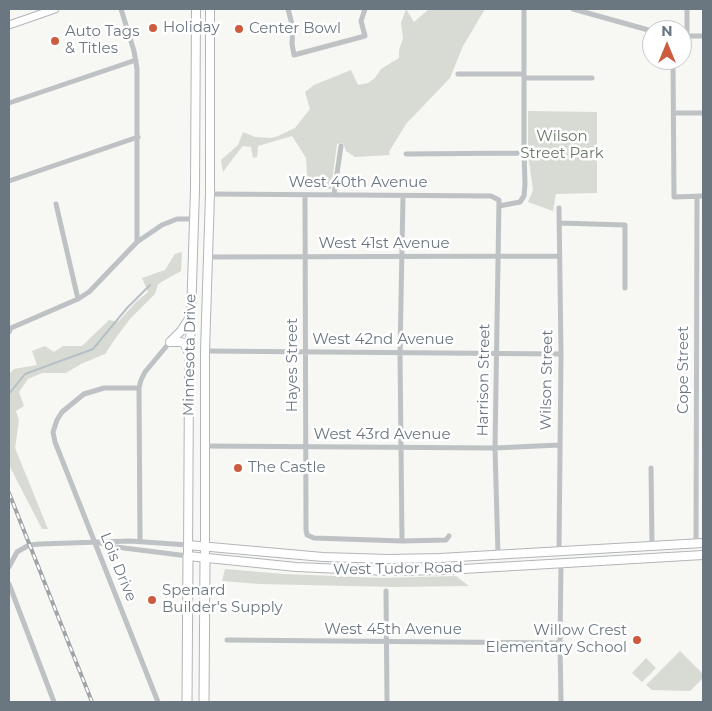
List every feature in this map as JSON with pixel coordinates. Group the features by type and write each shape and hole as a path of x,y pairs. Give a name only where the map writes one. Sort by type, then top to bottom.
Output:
{"highway":[{"name":"Minnesota Drive","path":"187,702 188,556"},
{"name":"Minnesota Drive","path":"204,558 204,702"}],"main road":[{"path":"9,25 55,9"},
{"name":"Minnesota Drive","path":"188,556 189,354 194,219 196,9"},
{"name":"Minnesota Drive","path":"204,558 205,351 210,194 210,9"},
{"path":"170,342 181,331 190,317"},
{"path":"170,342 184,344 189,354"},
{"name":"West Tudor Road","path":"188,545 352,559 440,558 699,543"},
{"path":"561,562 566,558 606,556 613,554 619,548"},
{"path":"501,566 507,562 542,560 556,557 559,551"},
{"name":"West Tudor Road","path":"188,556 296,567 359,571 410,571 703,555"}],"street":[{"path":"121,9 136,60 138,137 137,242"},
{"path":"288,9 293,28 292,44 294,55 365,36 362,21 365,9"},
{"path":"500,206 520,202 524,196 524,9"},
{"path":"573,9 642,28"},
{"path":"9,103 136,60"},
{"path":"673,70 672,187 674,197 700,196"},
{"path":"458,74 592,78"},
{"path":"674,113 703,114"},
{"path":"9,181 138,137"},
{"path":"334,194 341,146"},
{"path":"406,154 524,153"},
{"name":"West 40th Avenue","path":"210,194 492,196 499,200 500,206"},
{"name":"Hayes Street","path":"305,195 307,535 314,538 402,541"},
{"path":"403,196 400,353 402,541 446,540 449,536"},
{"name":"Cope Street","path":"699,543 700,196"},
{"path":"56,204 78,299"},
{"name":"Harrison Street","path":"498,555 496,448 500,206"},
{"name":"Wilson Street","path":"559,208 561,354 559,551"},
{"path":"10,327 78,299 89,292 137,242 162,225 170,221 194,219"},
{"path":"560,223 625,225 625,288"},
{"name":"West 41st Avenue","path":"208,257 560,256"},
{"path":"140,541 139,388 145,372 170,342"},
{"name":"West 42nd Avenue","path":"205,351 561,354"},
{"name":"Lois Drive","path":"139,388 104,388 84,394 69,405 56,420 53,432 55,442 158,702"},
{"name":"West 43rd Avenue","path":"205,446 496,448 559,445"},
{"path":"651,468 652,546"},
{"name":"West Tudor Road","path":"10,558 30,545 140,541 188,545"},
{"name":"West Tudor Road","path":"95,542 116,547 188,556"},
{"path":"9,567 10,558"},
{"path":"561,562 561,702"},
{"path":"9,584 54,702"},
{"path":"386,591 387,702"},
{"name":"West 45th Avenue","path":"226,640 560,643"}],"green space":[{"path":"406,9 414,22 429,9 485,9 463,46 450,78 406,124 389,152 390,155 355,157 346,151 343,143 337,144 331,189 308,188 306,158 292,136 258,146 257,157 253,158 251,147 243,146 223,172 221,160 238,145 243,132 255,137 271,138 295,128 310,109 305,92 314,85 351,70 358,85 368,83 375,78 381,69 399,58 399,50 403,38 401,23"},
{"name":"Wilson Street Park","path":"528,111 597,112 597,193 556,194 553,211 528,202 533,190 528,154"},
{"path":"182,252 181,271 158,284 155,294 130,319 105,354 81,364 66,373 42,373 28,379 19,392 24,406 16,411 19,420 15,448 48,529 42,529 9,465 9,374 14,369 37,365 32,351 45,346 54,352 63,346 82,346 109,320 118,322 148,292 142,278 165,270 175,254"},
{"path":"225,569 284,574 383,578 456,576 469,586 395,587 260,584 222,581"},
{"path":"680,651 703,674 703,678 690,691 652,690 646,685"},
{"path":"646,658 656,668 642,682 632,673"}],"waterway":[{"path":"9,394 25,374 93,349 127,308 150,285"}],"railway":[{"path":"9,493 92,702"}],"place":[{"name":"Holiday","path":"153,28"},
{"name":"Center Bowl","path":"239,29"},
{"name":"Auto Tags & Titles","path":"55,41"},
{"name":"The Castle","path":"238,468"},
{"name":"Spenard Builder's Supply","path":"152,600"},
{"name":"Willow Crest Elementary School","path":"637,640"}]}
